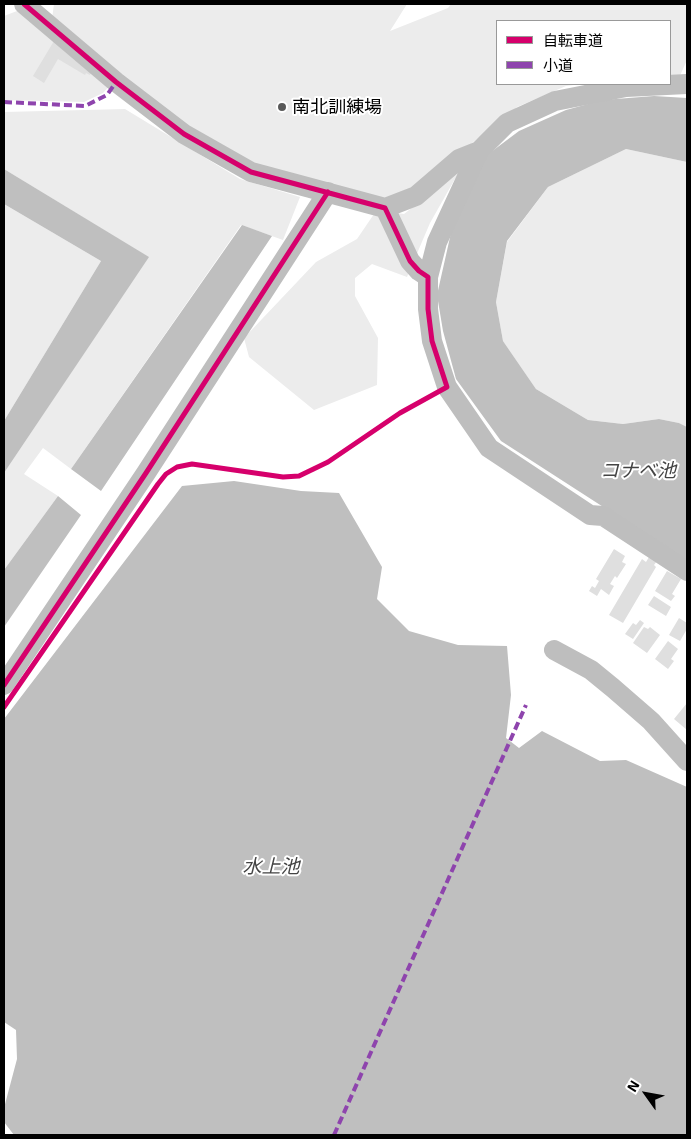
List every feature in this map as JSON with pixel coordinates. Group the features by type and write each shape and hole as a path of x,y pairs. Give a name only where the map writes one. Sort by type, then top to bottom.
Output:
{"street":[{"path":"24,4 116,82 184,134 251,172 386,208 416,196 459,159 479,150 507,123 555,100 626,87 667,85"},
{"path":"671,85 687,84"},
{"path":"479,150 437,242 428,277 428,309 432,341 447,387 489,448 590,515 603,516 687,571"},
{"path":"4,685 146,473 328,192"},
{"path":"386,208 410,261 428,277"},
{"path":"554,650 591,670 613,688 651,721 687,761"}],"shaded area":[{"path":"54,4 407,4 390,31 448,8 451,4 687,4 687,60 678,80 671,79 671,20 496,20 496,85 574,85 566,86 517,107 402,199 386,200 252,168 206,142 52,19"},
{"path":"17,11 114,81 103,93 84,102 4,100 4,16"},
{"path":"125,109 240,179 300,197 283,240 241,225 71,469 43,448 24,474 58,496 4,570 4,473 148,257 4,169 4,112"},
{"path":"626,149 687,162 687,427 679,423 659,419 623,424 588,420 536,389 503,341 496,302 507,242 548,187"},
{"path":"460,170 430,223 407,277 372,264 355,278 355,296 378,338 377,385 314,410 249,357 244,338 316,262 357,239 374,214 361,208 404,214"},
{"path":"4,204 101,261 4,421"}],"water":[{"name":"コナベ池","path":"654,96 687,98 687,162 626,149 548,187 507,241 496,302 503,341 536,389 588,420 623,424 659,419 679,423 687,427 687,561 501,441 456,379 443,331 437,295 453,224 487,155 519,131 566,110 603,100"},
{"path":"4,169 149,257 4,473 4,421 101,261 4,204"},
{"path":"242,225 272,236 101,491 71,469"},
{"name":"水上池","path":"234,481 301,491 339,493 382,567 377,599 409,631 458,645 507,646 511,695 506,738 519,748 542,731 600,761 626,760 687,787 687,1135 14,1135 4,1122 4,1108 17,1059 16,1030 4,1022 4,719 182,486"},
{"path":"58,496 81,515 4,627 4,570"}],"building":[{"path":"54,41 93,69 90,75 86,73 85,75 58,59 44,83 33,76"},
{"path":"614,549 625,556 622,562 626,564 617,578 615,576 610,584 614,586 609,595 601,589 597,596 589,591 592,586 595,588 599,581 596,579"},
{"path":"649,557 657,561 654,565 656,567 623,623 609,615 642,559 646,562"},
{"path":"667,571 681,579 672,594 675,596 671,601 655,591"},
{"path":"654,596 671,607 666,616 648,605"},
{"path":"679,618 687,623 687,629 680,641 669,635"},
{"path":"640,620 644,623 633,639 625,634 633,623 636,625"},
{"path":"644,627 648,629 650,627 660,635 647,653 633,643"},
{"path":"668,641 678,649 671,659 674,661 668,669 655,659"},
{"path":"687,703 687,730 674,719"}],"marked path":[{"path":"4,102 85,106 107,95 116,82"},
{"path":"334,1135 526,705"}],"cycle path":[{"path":"4,707 166,474 177,467 192,464 283,477 299,476 328,462 400,413 447,387 432,341 428,309 428,277 410,261 385,208 251,172 184,134 116,82 24,4"},
{"path":"4,685 146,473 328,192"}],"place":[{"name":"南北訓練場","path":"282,107"}]}
